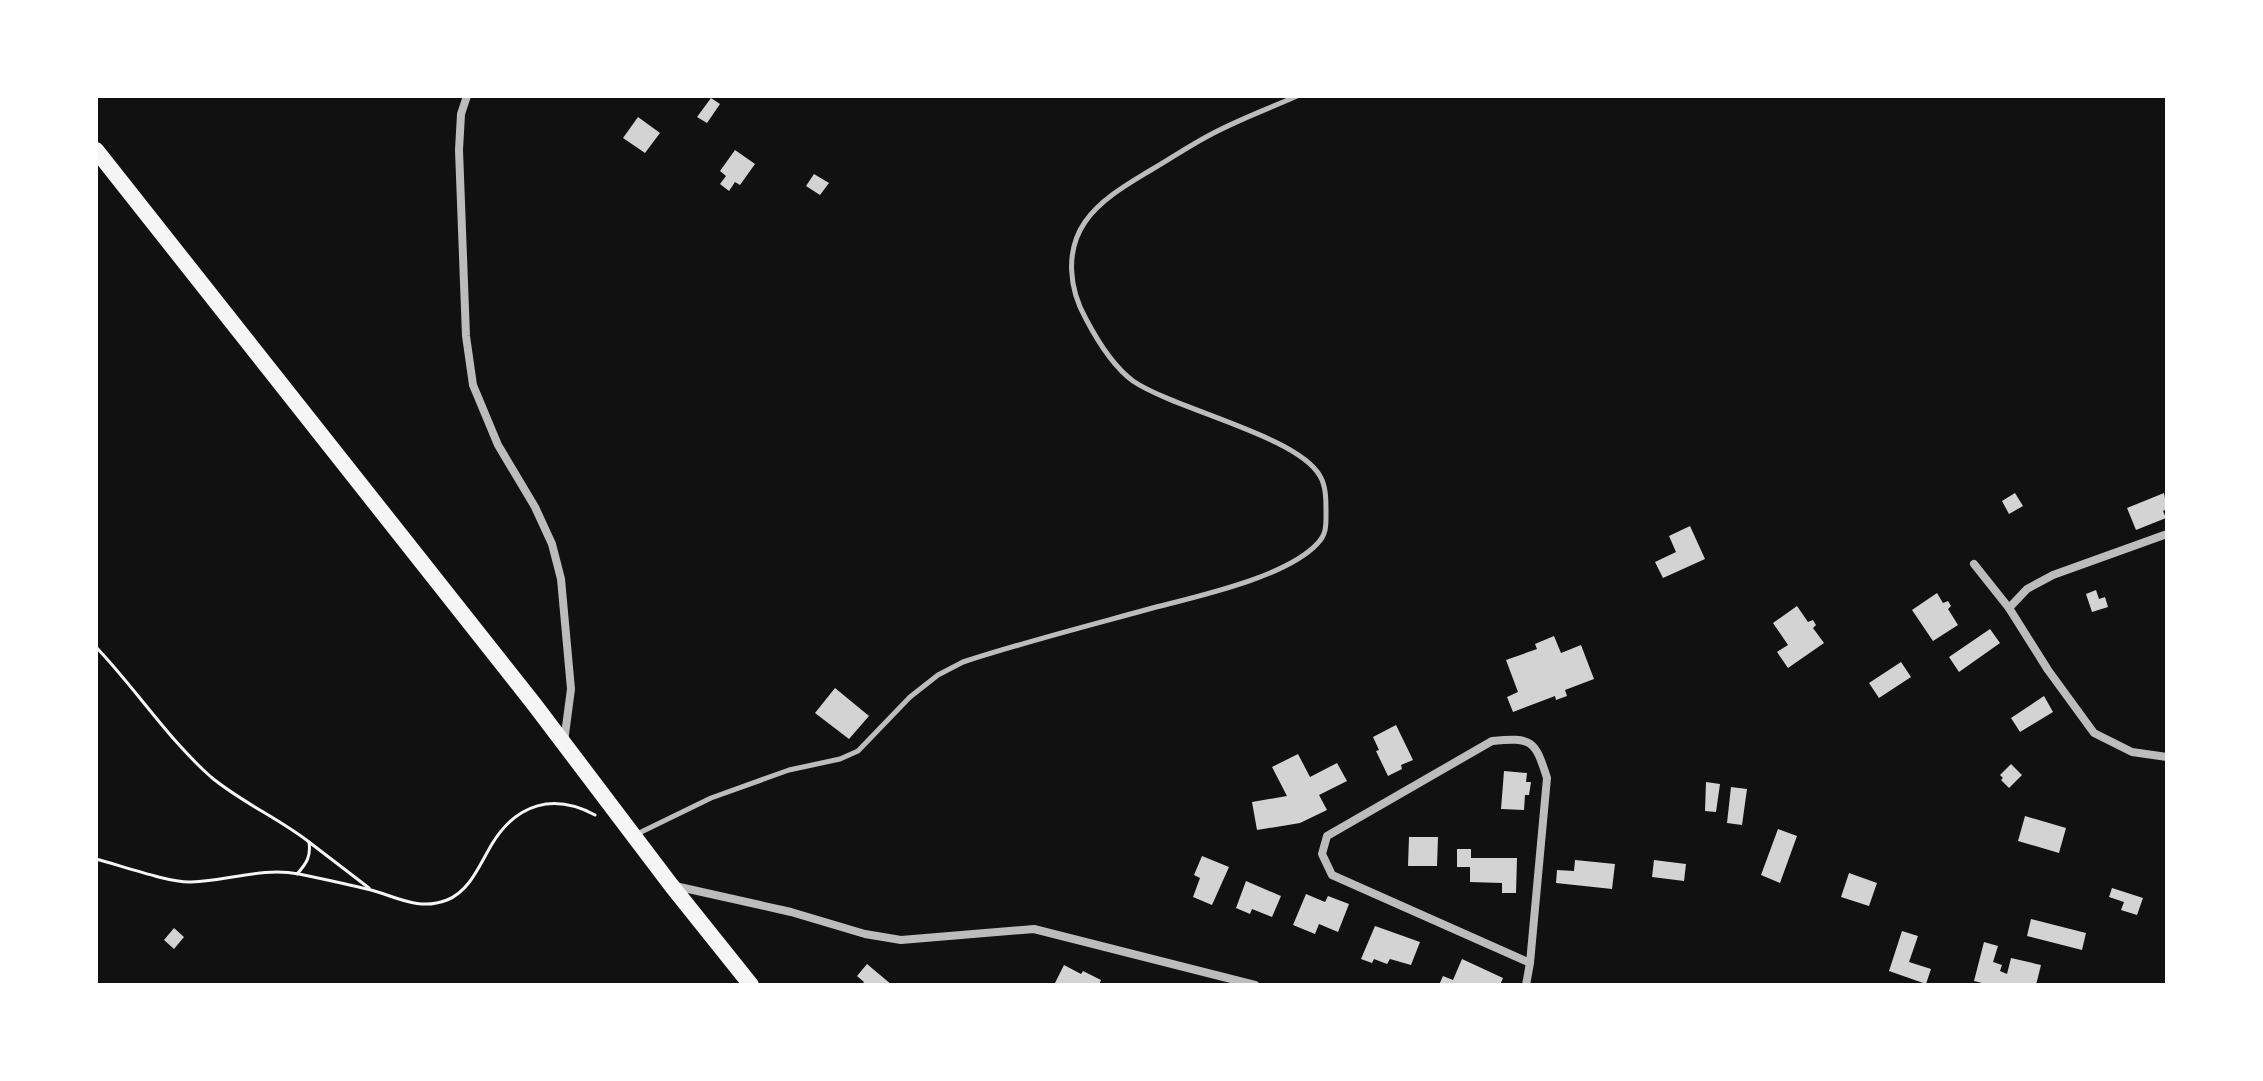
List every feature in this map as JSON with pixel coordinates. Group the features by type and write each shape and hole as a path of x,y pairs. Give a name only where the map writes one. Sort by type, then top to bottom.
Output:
{"main road":[{"path":"96,150 751,985"}],"street":[{"path":"467,96 461,114 459,150 466,336 473,385 498,445 535,507 552,544 561,579 571,689 564,743"},
{"path":"2009,608 2027,589 2053,575 2167,534"},
{"path":"1974,564 2009,608 2048,670 2094,733 2132,752 2167,757"},
{"path":"1526,985 1530,963 1547,778 1538,750 1520,738 1492,741 1327,836 1322,854 1332,875 1530,963"},
{"path":"671,885 710,891 865,934 901,940 1034,929 1255,985"}],"lane":[{"path":"634,836 711,798 789,770 840,759 858,751 910,697 938,675 963,662 1268,573 1301,557 1317,544 1327,531 1326,497 1321,477 1302,455 1161,394 1125,374 1090,328 1075,300 1071,275 1074,244 1084,224 1098,207 1131,182 1210,135 1297,96"}],"path":[{"path":"96,647 211,776 246,802 288,826 373,891"},
{"path":"96,859 189,882 260,871 297,874 373,891 410,904 449,899 463,889 509,822 532,808 555,802 577,805 600,818"},
{"path":"297,874 310,853 309,842"}],"building":[{"path":"711,98 720,104 707,123 697,117"},
{"path":"638,117 660,133 645,153 623,138"},
{"path":"735,150 755,164 740,185 735,182 729,191 720,184 726,176 720,171"},
{"path":"814,174 829,183 820,195 806,186"},
{"path":"2015,493 2023,506 2009,514 2002,501"},
{"path":"2164,493 2167,509 2163,511 2166,518 2136,530 2127,508"},
{"path":"1690,526 1705,559 1663,578 1655,562 1676,552 1669,536"},
{"path":"2096,590 2099,599 2105,597 2108,607 2092,612 2086,594"},
{"path":"1937,593 1943,603 1948,601 1951,606 1948,609 1958,625 1933,641 1912,610"},
{"path":"1797,606 1808,622 1813,620 1816,625 1813,628 1824,643 1788,668 1777,652 1788,645 1773,623"},
{"path":"1990,629 2000,643 1959,672 1949,657"},
{"path":"1554,636 1561,653 1581,645 1594,679 1565,690 1567,696 1556,700 1555,696 1513,712 1507,697 1518,692 1506,660 1537,649 1535,644"},
{"path":"1901,662 1911,677 1879,698 1869,683"},
{"path":"835,688 869,716 849,739 815,713"},
{"path":"2044,696 2053,712 2020,732 2011,718"},
{"path":"1396,725 1413,760 1388,776 1373,737"},
{"path":"1298,754 1310,777 1337,763 1347,781 1319,795 1327,810 1300,823 1257,830 1252,802 1287,796 1272,767"},
{"path":"2011,764 2022,775 2009,788 2000,775"},
{"path":"1504,771 1527,773 1526,782 1531,782 1529,795 1525,795 1524,810 1501,809"},
{"path":"1706,782 1720,784 1716,812 1705,811"},
{"path":"1731,787 1747,789 1742,825 1727,823"},
{"path":"2025,816 2066,828 2059,853 2018,841"},
{"path":"1778,829 1797,836 1780,883 1761,875"},
{"path":"1409,837 1438,837 1437,866 1408,866"},
{"path":"1457,849 1471,849 1471,858 1517,858 1516,893 1502,893 1502,883 1470,882 1470,867 1457,867"},
{"path":"1202,856 1229,867 1212,905 1193,897 1200,878 1194,875"},
{"path":"1575,860 1615,864 1612,889 1556,883 1557,870 1574,871"},
{"path":"1654,860 1686,864 1684,881 1652,877"},
{"path":"1849,873 1877,883 1869,906 1841,897"},
{"path":"1246,881 1281,896 1272,917 1252,909 1250,914 1236,908"},
{"path":"2112,888 2143,898 2137,915 2121,910 2124,902 2109,897"},
{"path":"1306,894 1325,902 1328,896 1349,904 1338,932 1319,924 1315,934 1293,925"},
{"path":"2031,919 2086,933 2082,950 2027,936"},
{"path":"1375,926 1420,942 1411,965 1390,959 1387,964 1374,959 1372,963 1361,959"},
{"path":"174,928 184,937 174,949 164,940"},
{"path":"1902,931 1918,936 1909,962 1931,969 1926,984 1889,971"},
{"path":"1984,942 1998,946 1993,962 2002,965 2000,971 2007,974 2011,958 2041,965 2036,985 1990,985 1974,981"},
{"path":"1462,959 1503,978 1500,985 1439,985 1443,976 1453,980"},
{"path":"867,964 892,985 862,985 864,982 857,976"},
{"path":"1064,965 1101,980 1099,985 1054,985"}]}
